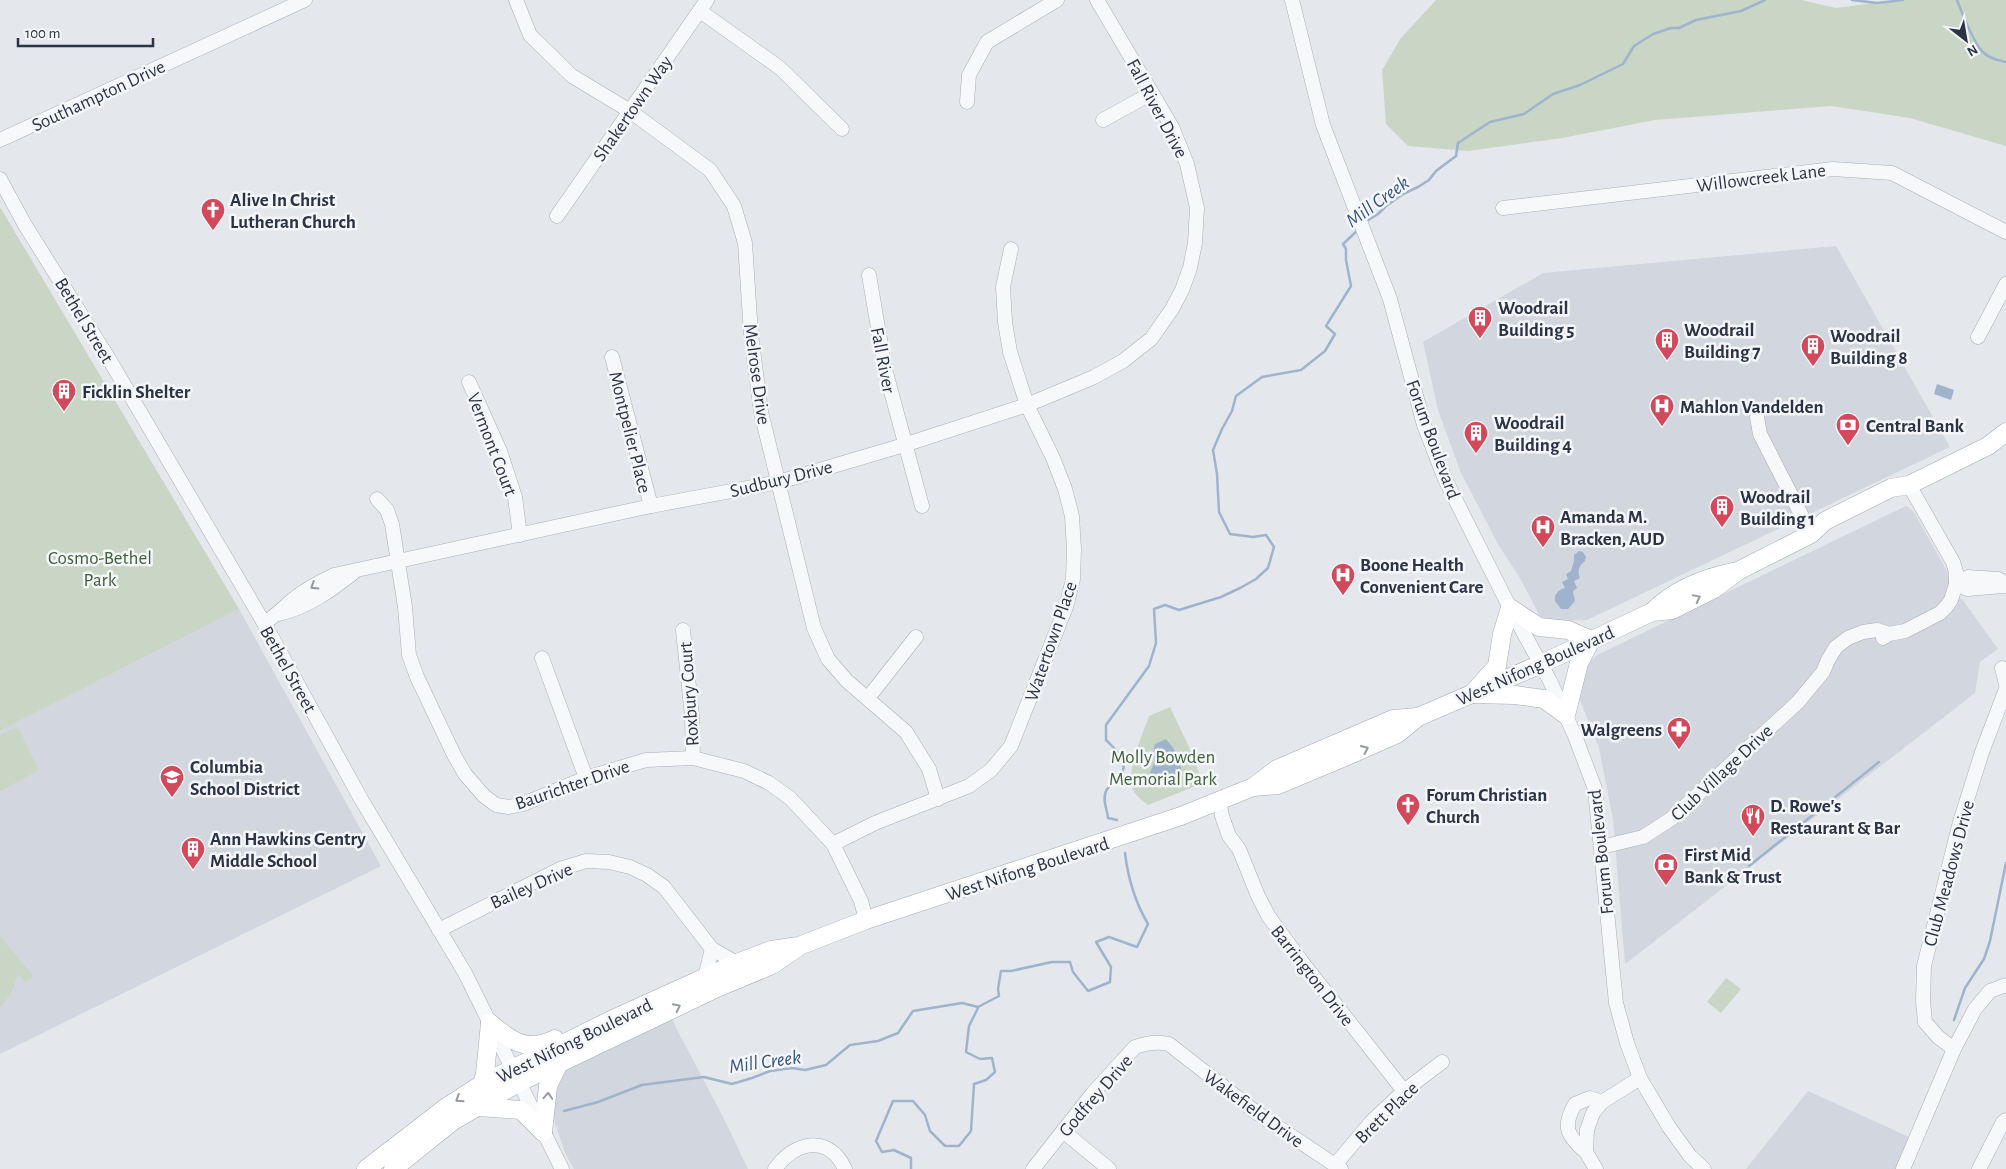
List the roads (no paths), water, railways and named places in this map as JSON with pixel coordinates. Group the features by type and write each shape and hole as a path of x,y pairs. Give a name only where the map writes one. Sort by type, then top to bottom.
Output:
{"main road":[{"name":"West Nifong Boulevard","path":"1253,787 1278,785 1305,774 1397,734 1418,717 1541,664 1652,612 1672,610 1700,597 1738,571 1811,534 1829,532 1895,499 1909,485 1988,446 2006,432"},
{"name":"West Nifong Boulevard","path":"1988,446 2006,446"},
{"path":"1510,608 1539,627 1568,630 1591,640 1579,663 1566,714 1544,699 1515,695 1472,694 1497,666 1502,634 1510,608"},
{"name":"West Nifong Boulevard","path":"366,1169 446,1108 482,1084 559,1063 772,964 799,946 866,920 1138,831 1253,787 1276,770 1393,719 1418,717"},
{"path":"1305,774 1307,766 1335,753 1347,739"},
{"name":"West Nifong Boulevard","path":"393,1169 453,1121 477,1107 515,1076 611,1020 705,977 771,950 799,946"},
{"path":"490,1023 510,1040 527,1045 546,1044 597,1019 611,1020"},
{"path":"482,1084 486,1074 490,1023"},
{"path":"543,1132 548,1086 559,1063"},
{"path":"477,1107 521,1110 543,1132"}],"street":[{"name":"Melrose Drive","path":"516,0 530,35 572,76 630,111 710,170 734,206 745,243 751,334 761,412 814,628 828,659 847,681 906,732 929,768 938,799"},
{"path":"967,102 969,75 987,42 1057,0"},
{"name":"Fall River Drive","path":"1097,0 1172,128 1187,164 1197,208 1195,243 1190,268 1182,290 1172,309"},
{"name":"Forum Boulevard","path":"1292,0 1323,125 1390,299 1424,425 1445,479 1566,714 1595,789 1616,1003 1627,1043 1640,1078 1669,1127 1690,1156 1704,1169"},
{"name":"Southampton Drive","path":"0,140 298,1"},
{"name":"Shakertown Way","path":"557,216 704,5"},
{"path":"704,5 780,68 842,129"},
{"path":"1103,120 1152,93"},
{"name":"Willowcreek Lane","path":"1504,208 1833,169 1892,172 2006,232"},
{"name":"Bethel Street","path":"0,179 25,225 109,359 264,623 361,800 465,973 562,1169"},
{"name":"Watertown Place","path":"833,844 875,823 969,786 991,770 1011,746 1066,607 1074,579 1072,516 1053,458 1027,405 1010,352 1003,287 1011,249"},
{"name":"Fall River","path":"869,275 884,370 922,506"},
{"path":"1978,337 2006,284"},
{"name":"Sudbury Drive","path":"264,623 279,614 289,603 318,583 334,575 651,506 779,482 904,445 1027,405 1094,377 1123,361 1151,339 1172,309"},
{"name":"Montpelier Place","path":"612,357 651,506"},
{"name":"Vermont Court","path":"469,382 500,451 515,497 520,535"},
{"path":"1757,417 1760,434 1811,534"},
{"path":"1909,485 1953,562 1956,572 1956,584 1967,589 2006,584"},
{"name":"Baurichter Drive","path":"378,499 387,510 392,524 405,607 409,655 417,677 446,739 465,774 484,796 496,805 523,804 586,778 646,760 692,758 744,771 769,783 790,798 833,844 861,901 866,920"},
{"name":"Club Village Drive","path":"1601,847 1644,837 1671,820 1798,702 1824,672 1828,660 1836,647 1848,638 1863,632 1877,630 1889,634 1905,631 1940,613 1951,600 1956,584"},
{"name":"Roxbury Court","path":"683,630 692,716 692,758"},
{"path":"868,698 916,637"},
{"path":"542,658 586,778"},
{"path":"2002,668 2006,684"},
{"name":"Club Meadows Drive","path":"1954,1049 1938,1037 1925,1022 1923,1001 1924,966 1960,822 1982,752 2006,689"},
{"name":"Barrington Drive","path":"1219,800 1230,813 1238,831 1239,849 1258,896 1272,923 1404,1091"},
{"name":"Bailey Drive","path":"439,930 560,869 586,862 609,862 630,867 664,887 712,949 738,963"},
{"path":"705,977 712,949"},
{"path":"1903,1169 1954,1049 1975,1009 1990,991 2006,985"},
{"name":"Godfrey Drive","path":"1033,1169 1093,1093 1135,1048 1150,1043 1169,1044"},
{"name":"Wakefield Drive","path":"1169,1044 1257,1113 1338,1167"},
{"name":"Brett Place","path":"1338,1167 1372,1121 1404,1091 1442,1062"},
{"path":"1586,1152 1587,1130 1593,1113 1602,1102 1640,1078"},
{"path":"1596,1169 1586,1152 1575,1143 1567,1127 1568,1116 1574,1104 1590,1098 1602,1102"},
{"path":"1980,1169 2003,1122 2006,1120"},
{"path":"1063,1131 1109,1169"},
{"path":"775,1169 790,1153 800,1148 820,1146 833,1151 840,1158 845,1169"}],"water":[{"path":"1937,384 1954,390 1951,400 1934,394"},
{"path":"1579,551 1583,552 1586,557 1579,568 1580,578 1574,581 1577,588 1573,591 1575,601 1568,609 1561,609 1555,601 1555,596 1558,591 1565,588 1562,582 1568,579 1566,574 1571,571 1574,555"},
{"path":"1166,739 1174,749 1182,770 1176,781 1166,786 1155,781 1150,772 1154,763 1155,744"}],"waterway":[{"name":"Mill Creek","path":"1365,222 1403,194 1429,180 1436,171 1456,156 1458,143 1490,122 1524,114 1553,94 1580,85 1623,64 1634,46 1653,34 1671,28 1679,28 1696,20 1741,11 1765,0"},
{"name":"Mill Creek","path":"1852,0 1877,3 1903,0"},
{"name":"Mill Creek","path":"1957,0 1980,49 1989,57 2006,62"},
{"name":"Mill Creek","path":"1117,820 1108,818 1104,797 1107,789 1120,776 1124,766 1114,747 1106,740 1106,725 1149,666 1156,643 1154,609 1165,605 1179,610 1221,597 1240,588 1256,579 1268,568 1274,547 1266,535 1253,537 1230,534 1219,512 1217,474 1213,450 1232,411 1236,396 1262,377 1301,370 1325,351 1335,334 1326,326 1351,286 1346,249 1343,244 1358,230"},
{"path":"1749,866 1879,762"},
{"name":"Mill Creek","path":"564,1111 598,1102 642,1085 704,1077 732,1084 770,1071 792,1068 805,1070 826,1065 850,1045 878,1041 898,1033 913,1011 962,1003 978,1007 999,996 998,989 1001,971 1011,971 1052,962 1070,962 1073,972 1088,991 1110,982 1111,967 1096,942 1109,937 1137,947 1148,924 1133,890 1125,853"},
{"path":"1954,1020 1965,988 1984,959 1990,941 2006,863"},
{"path":"911,1169 911,1158 894,1150 882,1152 876,1141 893,1101 913,1101 925,1115 930,1131 945,1146 959,1146 971,1131 974,1084 986,1080 995,1072 992,1058 980,1059 966,1052 969,1026 978,1008"}],"place":[{"name":"Alive In Christ Lutheran Church","path":"213,231"},
{"name":"Woodrail Building 5","path":"1480,339"},
{"name":"Woodrail Building 7","path":"1667,361"},
{"name":"Woodrail Building 8","path":"1813,367"},
{"name":"Ficklin Shelter","path":"64,412"},
{"name":"Mahlon Vandelden","path":"1662,427"},
{"name":"Central Bank","path":"1848,446"},
{"name":"Woodrail Building 4","path":"1476,454"},
{"name":"Woodrail Building 1","path":"1722,528"},
{"name":"Amanda M. Bracken, AUD","path":"1543,548"},
{"name":"Boone Health Convenient Care","path":"1343,596"},
{"name":"Walgreens","path":"1679,750"},
{"name":"Columbia School District","path":"172,798"},
{"name":"Forum Christian Church","path":"1408,826"},
{"name":"D. Rowe's Restaurant & Bar","path":"1753,837"},
{"name":"Ann Hawkins Gentry Middle School","path":"193,870"},
{"name":"First Mid Bank & Trust","path":"1666,886"}],"park label":[{"name":"Cosmo-Bethel Park","path":"100,568"},
{"name":"Molly Bowden Memorial Park","path":"1163,767"}]}
